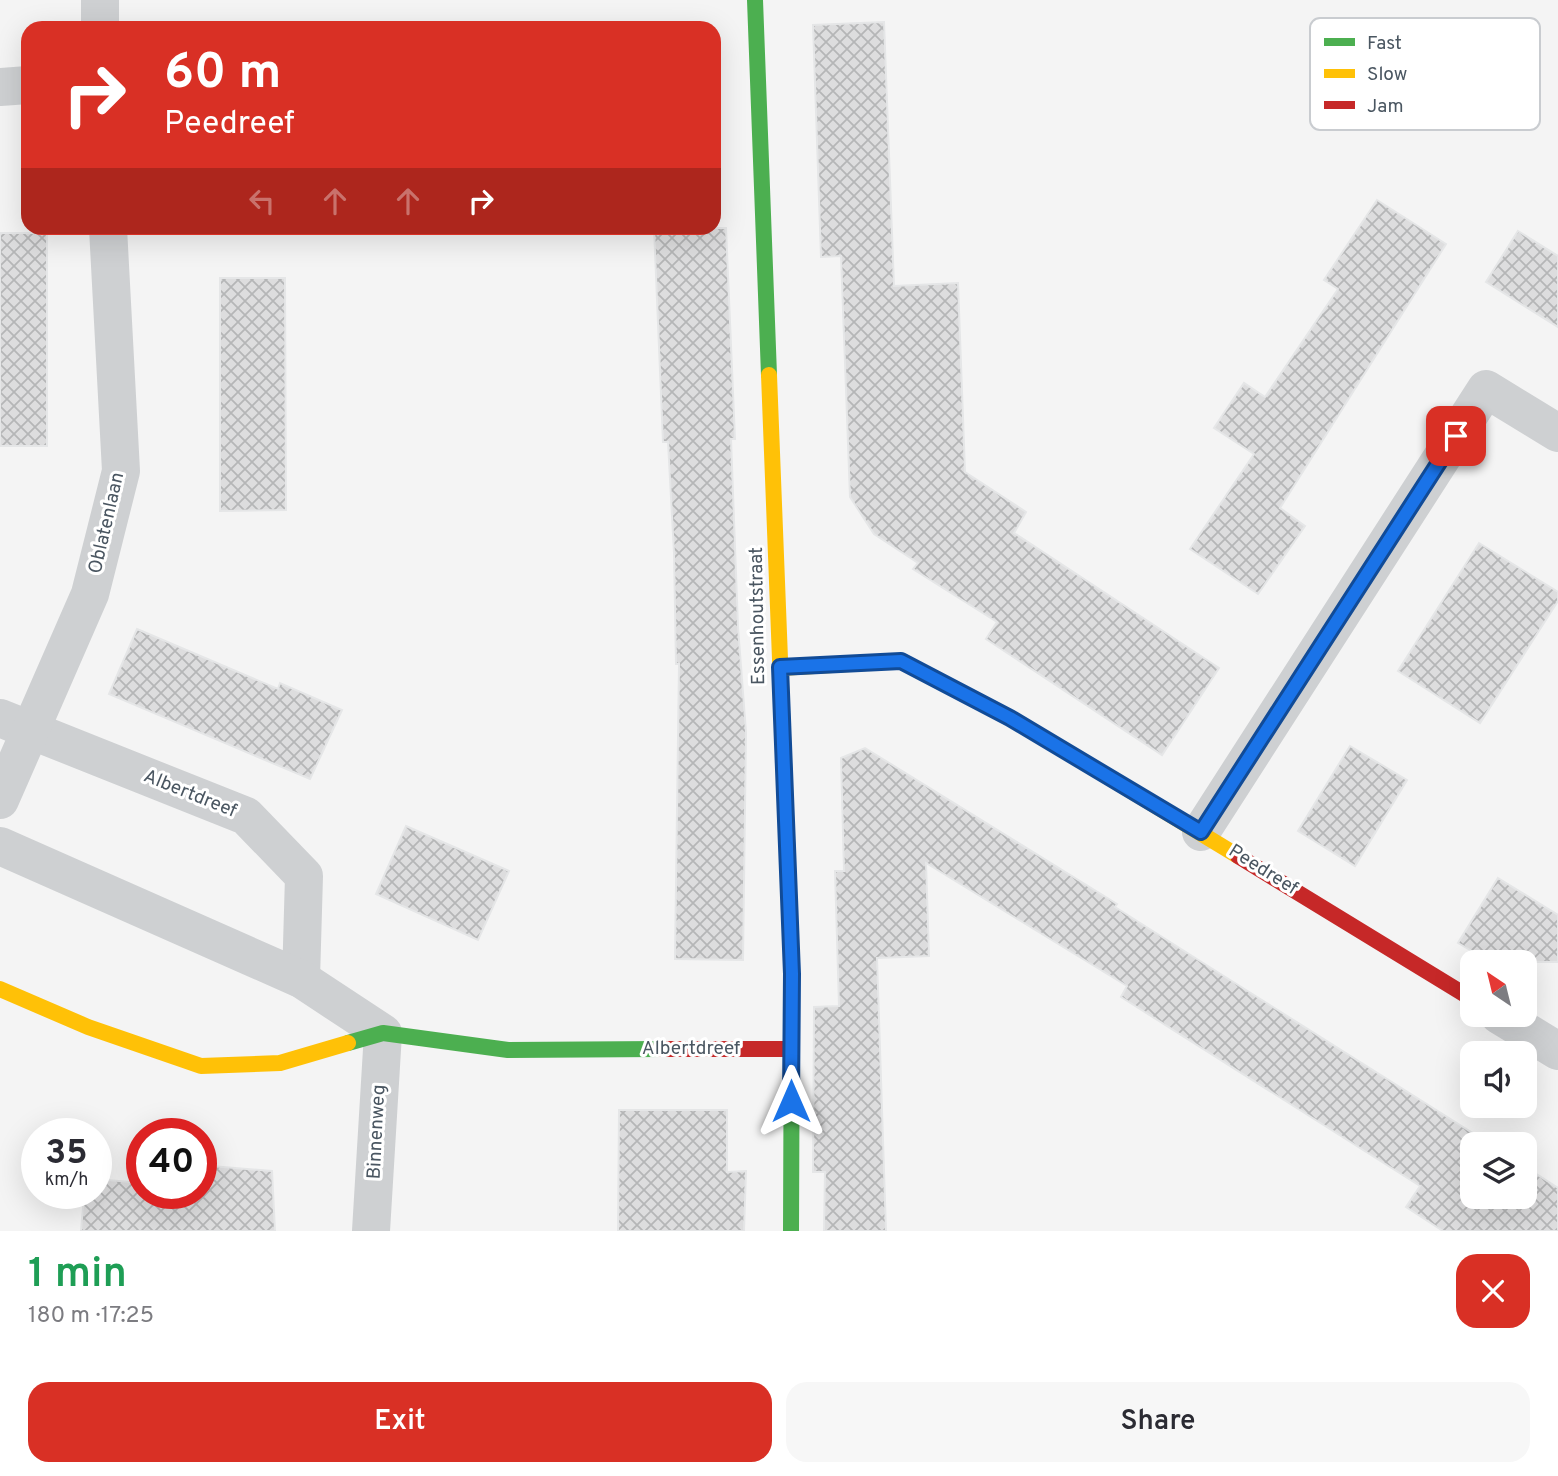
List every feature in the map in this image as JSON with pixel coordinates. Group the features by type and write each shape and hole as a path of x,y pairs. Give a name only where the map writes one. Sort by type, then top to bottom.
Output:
{"street":[{"path":"100,0 100,21"},
{"name":"Essenhoutstraat","path":"755,0 792,974 791,1231"},
{"path":"0,86 21,85"},
{"name":"Oblatenlaan","path":"0,800 15,724 90,594 121,471 108,235"},
{"path":"1201,832 1486,389 1558,433"},
{"name":"Peedreef","path":"780,667 901,661 1010,718 1460,992"},
{"name":"Albertdreef","path":"15,724 246,816 304,876 301,979"},
{"name":"Albertdreef","path":"0,846 301,979 383,1033"},
{"name":"Albertdreef","path":"0,989 88,1027 201,1066 280,1063 383,1033 508,1050 790,1049"},
{"path":"1519,1027 1558,1051"},
{"name":"Binnenweg","path":"371,1231 383,1033"}],"building":[{"path":"884,22 894,286 958,283 965,472 1026,512 1014,533 1219,668 1162,755 986,639 997,622 913,569 918,563 874,534 850,497 841,256 821,257 813,25"},
{"path":"1377,200 1446,244 1280,508 1305,526 1258,594 1190,549 1254,454 1214,428 1244,383 1265,397 1338,289 1324,280"},
{"path":"721,228 726,228 735,439 731,439 738,627 746,732 743,960 675,959 679,664 676,664 668,442 663,442 654,235 721,235"},
{"path":"1518,231 1558,256 1558,327 1486,282"},
{"path":"0,233 47,235 47,446 0,446"},
{"path":"220,278 285,278 286,510 220,511"},
{"path":"1479,543 1558,592 1558,601 1480,723 1398,671"},
{"path":"137,629 278,689 280,683 342,710 310,779 109,694"},
{"path":"1350,746 1407,780 1355,866 1298,831"},
{"path":"865,748 1117,904 1115,907 1471,1132 1460,1132 1460,1209 1537,1209 1537,1174 1558,1188 1558,1231 1443,1231 1406,1207 1420,1186 1121,997 1127,986 926,863 929,956 877,958 886,1231 824,1231 825,1172 813,1172 814,1007 839,1006 835,871 844,871 841,758"},
{"path":"406,826 509,871 478,940 376,894"},
{"path":"1498,878 1558,915 1558,962 1537,962 1537,950 1470,950 1458,943"},
{"path":"619,1110 727,1110 727,1172 746,1171 744,1231 618,1231"},
{"path":"217,1166 272,1171 275,1231 81,1231 83,1209 112,1209 112,1180 126,1182 126,1209 217,1209"}],"traffic: fast":[{"path":"755,0 769,375"},
{"path":"787,840 792,974 791,1231"},
{"path":"348,1043 383,1033 508,1050 660,1049"}],"traffic: slow":[{"path":"769,375 787,840"},
{"path":"780,668 901,661 1011,718 1238,856"},
{"path":"0,989 88,1027 201,1066 280,1063 348,1043"}],"traffic: jam":[{"path":"1238,856 1460,992"},
{"path":"660,1049 790,1049"}],"route":[{"path":"791,1101 792,974 780,667 901,661 1010,718 1201,832 1456,436"}]}
